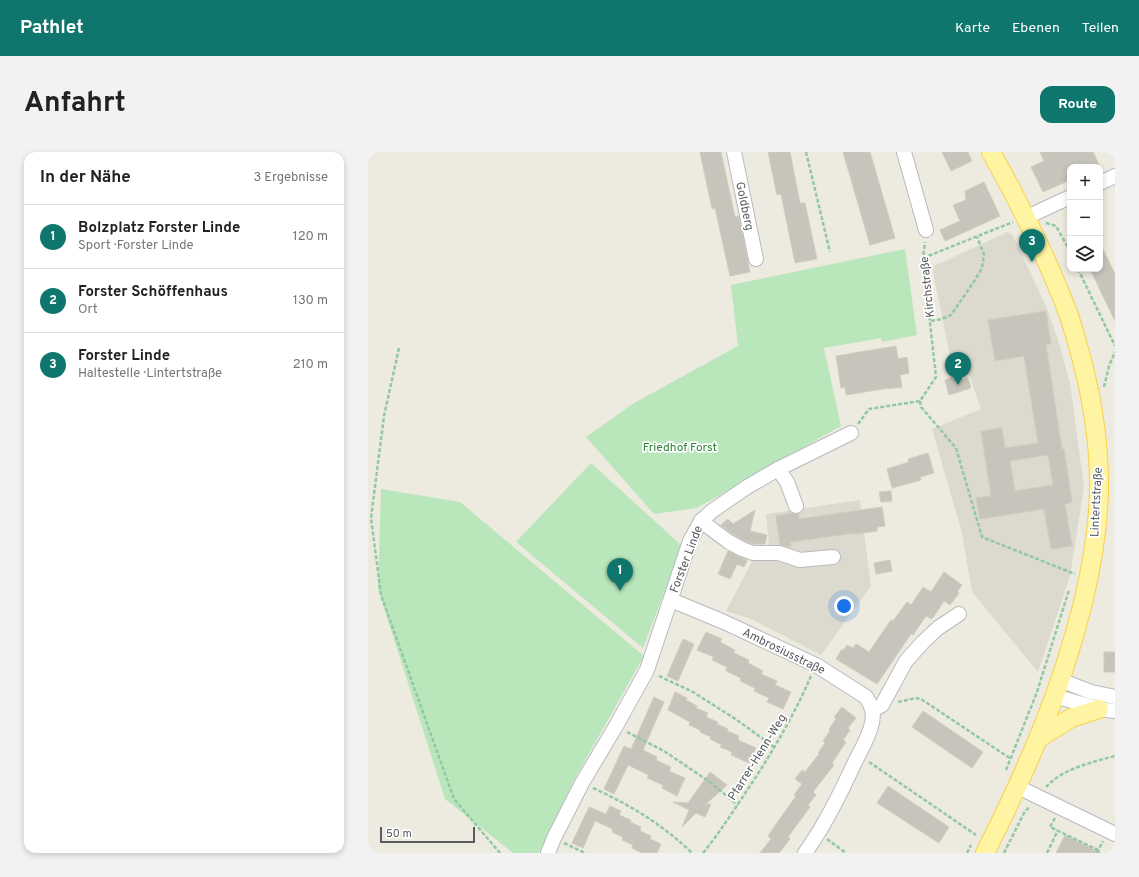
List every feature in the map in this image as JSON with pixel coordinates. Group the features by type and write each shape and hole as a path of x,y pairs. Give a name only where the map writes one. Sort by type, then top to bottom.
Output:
{"main road":[{"name":"Lintertstraße","path":"985,853 1018,787 1039,738 1076,630 1081,576 1097,518 1099,487 1098,456 1093,406 1069,314 1019,220 991,152"},
{"path":"1039,738 1071,718 1107,710"}],"street":[{"name":"Goldberg","path":"734,152 756,259"},
{"path":"904,152 926,230"},
{"path":"1103,182 1115,176"},
{"path":"1019,220 1067,198"},
{"name":"Forster Linde","path":"548,853 582,783 647,670 690,541 700,521 746,487 778,469 851,433"},
{"path":"778,469 787,482 796,506"},
{"path":"700,521 729,542 753,553 779,553 800,560 833,557"},
{"name":"Ambrosiusstraße","path":"670,600 724,622 816,665 866,697 871,704 877,708"},
{"path":"805,853 819,833 842,790 872,723 877,708 906,661 938,628 959,614"},
{"path":"1057,688 1092,692 1115,697"},
{"path":"1057,688 1107,710"},
{"path":"1018,787 1115,834"}],"path":[{"path":"806,152 830,252"},
{"path":"1008,216 1019,220 1056,226 1067,246"},
{"path":"923,258 1019,220"},
{"name":"Kirchstraße","path":"920,401 936,377 923,258 926,230"},
{"path":"931,321 942,319 951,314 982,268 984,254 977,237"},
{"path":"1079,272 1115,346"},
{"path":"399,348 384,416 371,518 381,595 454,799 500,853"},
{"path":"1093,406 1103,393 1109,366 1115,352"},
{"path":"851,433 869,409 920,401 921,407 956,448 982,537 1081,576"},
{"path":"1076,566 1081,576"},
{"path":"1006,771 1037,692 1069,589"},
{"name":"Pfarrer-Henn-Weg","path":"703,853 719,834 757,777 797,708 816,665"},
{"path":"647,670 693,692 737,720 774,747"},
{"path":"877,708 916,698 921,699 1011,758"},
{"path":"616,726 664,751 707,780 738,804"},
{"path":"858,755 976,835"},
{"path":"582,783 615,798 648,817 674,836 692,853"},
{"path":"1053,828 1098,850"},
{"path":"967,853 979,829"},
{"path":"1047,853 1058,830"},
{"path":"819,833 846,853"},
{"path":"554,838 585,853"}],"shaded area":[{"path":"1008,232 1013,236 1046,306 1058,340 1070,383 1084,487 1070,576 1038,672 972,592 962,533 932,429 981,409 967,369 953,371 932,267"},
{"path":"860,500 871,586 821,655 751,619 726,611 754,558 770,557 766,514"}],"green space":[{"name":"Friedhof Forst","path":"905,249 917,335 882,342 881,338 824,348 841,426 697,508 654,514 586,437 634,403 738,346 731,285"},
{"path":"591,463 682,546 643,648 516,542"},
{"path":"381,489 460,502 644,656 574,780 539,853 513,853 445,799 378,589"}],"building":[{"path":"700,152 721,152 735,217 739,216 750,272 730,276 715,208 712,209"},
{"path":"768,152 790,152 800,203 805,203 817,259 795,263 781,194 777,195"},
{"path":"843,152 870,152 895,238 870,245"},
{"path":"942,152 968,152 972,161 951,171"},
{"path":"1040,152 1093,152 1099,164 1067,164 1067,181 1043,192 1031,167 1044,161"},
{"path":"984,182 1000,216 945,241 940,230 960,221 953,205 966,200 965,191"},
{"path":"1103,249 1115,274 1115,321 1091,272 1103,272"},
{"path":"1046,311 1051,344 1046,345 1062,449 1064,449 1072,502 1065,504 1072,546 1051,549 1044,509 980,519 976,498 991,496 981,431 1002,428 1005,448 1038,443 1024,356 995,361 988,320","holes":["1048,455 1053,485 1015,491 1010,461"]},
{"path":"896,346 898,359 907,357 909,373 900,375 902,387 846,395 845,387 841,388 836,356"},
{"path":"954,377 956,382 968,378 971,388 949,395 945,380"},
{"path":"928,453 934,473 920,477 921,480 892,488 887,469 909,462 908,459"},
{"path":"891,491 892,501 881,502 879,492"},
{"path":"882,507 885,526 877,527 877,531 790,542 791,546 788,547 780,545 776,516 792,513 799,514 799,519"},
{"path":"755,510 750,531 767,535 765,544 754,544 745,541 721,525 728,519 733,524"},
{"path":"728,551 747,560 744,567 737,564 730,579 718,574"},
{"path":"890,560 892,571 876,574 874,563"},
{"path":"944,572 962,585 957,592 959,593 950,605 944,601 932,619 926,616 913,635 911,634 877,684 836,659 842,649 844,650 847,645 853,648 856,644 869,652 891,620 893,621 907,602 911,605 923,587 931,592"},
{"path":"706,632 722,639 720,642 735,650 734,653 749,660 748,663 763,671 761,674 777,681 775,685 791,692 783,709 767,702 769,698 754,691 755,688 740,681 741,678 726,671 727,667 712,660 714,657 697,650"},
{"path":"683,639 694,644 678,681 667,676"},
{"path":"1104,652 1115,652 1115,672 1104,672"},
{"path":"675,692 687,698 686,700 697,706 696,708 708,713 706,717 718,722 717,724 728,729 727,731 739,736 738,740 756,748 749,763 731,755 732,752 720,747 722,745 710,739 711,737 689,725 690,722 668,710"},
{"path":"654,697 664,702 643,750 657,757 656,760 671,767 669,771 685,778 677,796 662,788 663,785 647,778 649,775 628,765 614,794 604,789 624,746 631,749"},
{"path":"842,707 856,718 848,728 850,730 843,740 846,742 832,763 834,765 813,792 816,795 808,805 810,807 788,837 790,839 779,853 760,853 771,839 768,836 796,796 794,795 802,784 795,779 802,770 805,772 819,754 818,753 825,743 823,741 836,719 834,717"},
{"path":"923,711 983,752 972,768 912,727"},
{"path":"710,772 727,785 706,804 711,804 705,817 696,813 682,827 689,810 673,802 688,803"},
{"path":"888,786 949,827 939,843 877,803"},
{"path":"610,806 621,811 619,815 631,820 630,822 641,827 640,831 651,836 650,839 661,844 657,853 642,853 632,848 633,845 622,840 623,837 612,832 613,829 595,821 583,848 572,843 589,807 606,814"},
{"path":"1065,835 1101,853 1056,853"}],"place":[{"name":"Forster Linde","path":"1032,262"},
{"name":"Forster Schöffenhaus","path":"958,385"},
{"name":"Bolzplatz Forster Linde","path":"620,591"}]}
